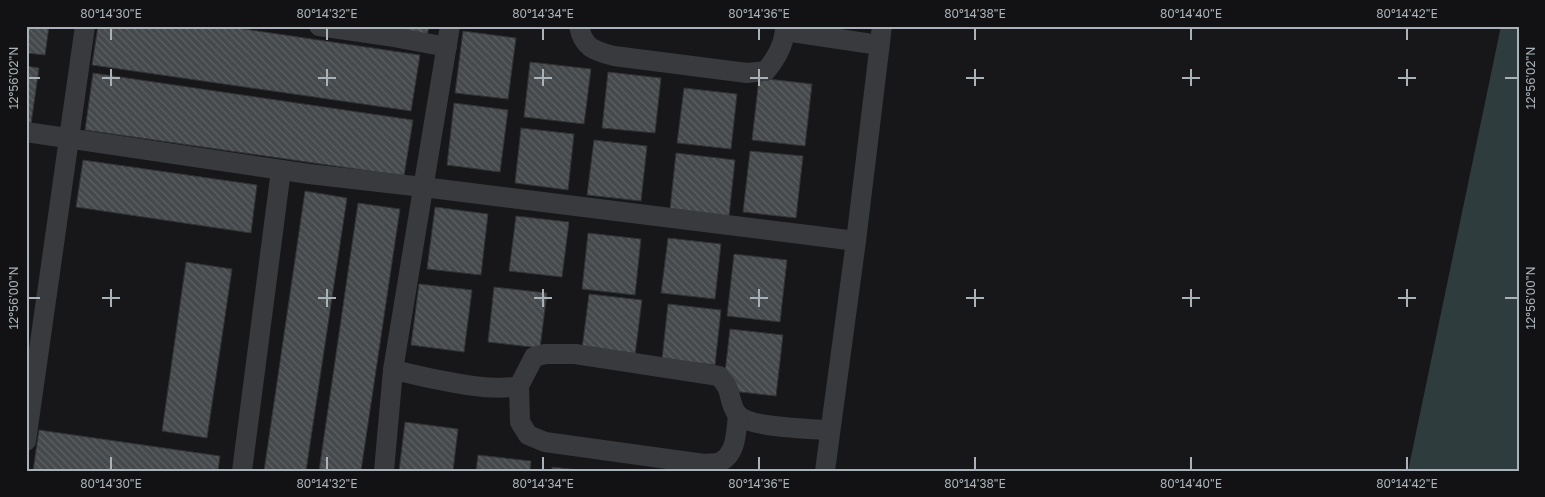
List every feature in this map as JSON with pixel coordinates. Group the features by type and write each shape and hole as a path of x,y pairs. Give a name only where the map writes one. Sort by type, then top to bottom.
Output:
{"street":[{"path":"26,442 85,26"},
{"path":"318,26 388,36 447,48"},
{"path":"384,471 393,370 450,26"},
{"path":"579,26 581,37 592,50 607,54 747,73 766,71 776,59 784,43 785,29 881,36 825,471"},
{"path":"26,132 281,170 856,241"},
{"path":"242,471 281,170"},
{"path":"738,415 734,446 728,455 719,462 704,464 545,442 528,435 520,422 519,386 534,358 545,354 575,354 719,376 728,388 731,403 738,415 747,421 830,430"},
{"path":"393,370 477,386 507,388 519,386"}],"shaded area":[{"path":"1501,26 1519,26 1519,471 1408,471"}],"building":[{"path":"26,26 49,26 45,55 26,53"},
{"path":"98,26 224,26 420,55 411,111 92,65"},
{"path":"381,26 429,26 427,36"},
{"path":"463,31 516,38 508,99 455,93"},
{"path":"530,62 591,69 584,124 524,117"},
{"path":"26,66 39,68 31,124 26,123"},
{"path":"608,72 661,78 655,133 602,128"},
{"path":"93,73 413,120 404,176 85,130"},
{"path":"759,78 812,84 805,146 752,140"},
{"path":"684,88 737,94 731,149 677,143"},
{"path":"454,103 508,110 500,172 447,165"},
{"path":"521,128 574,134 568,190 515,183"},
{"path":"594,140 647,146 641,201 587,195"},
{"path":"750,151 803,156 796,218 743,212"},
{"path":"676,153 735,160 729,216 670,209"},
{"path":"83,160 257,185 251,233 76,207"},
{"path":"305,191 347,198 306,471 264,471"},
{"path":"358,203 400,209 361,471 319,471"},
{"path":"435,207 488,214 481,275 427,269"},
{"path":"516,216 569,222 562,277 509,271"},
{"path":"588,233 641,239 635,295 582,289"},
{"path":"668,238 721,244 715,299 661,293"},
{"path":"734,254 787,260 780,322 727,316"},
{"path":"186,262 232,269 207,438 162,431"},
{"path":"419,284 472,290 464,352 411,345"},
{"path":"494,287 547,293 540,348 488,342"},
{"path":"589,294 642,300 635,355 582,349"},
{"path":"668,304 721,310 715,365 662,359"},
{"path":"730,329 783,335 776,396 723,390"},
{"path":"405,422 458,429 453,471 399,471"},
{"path":"39,430 220,456 218,471 33,471"},
{"path":"478,455 531,461 530,471 476,471"},
{"path":"552,467 587,471 552,471"}]}
